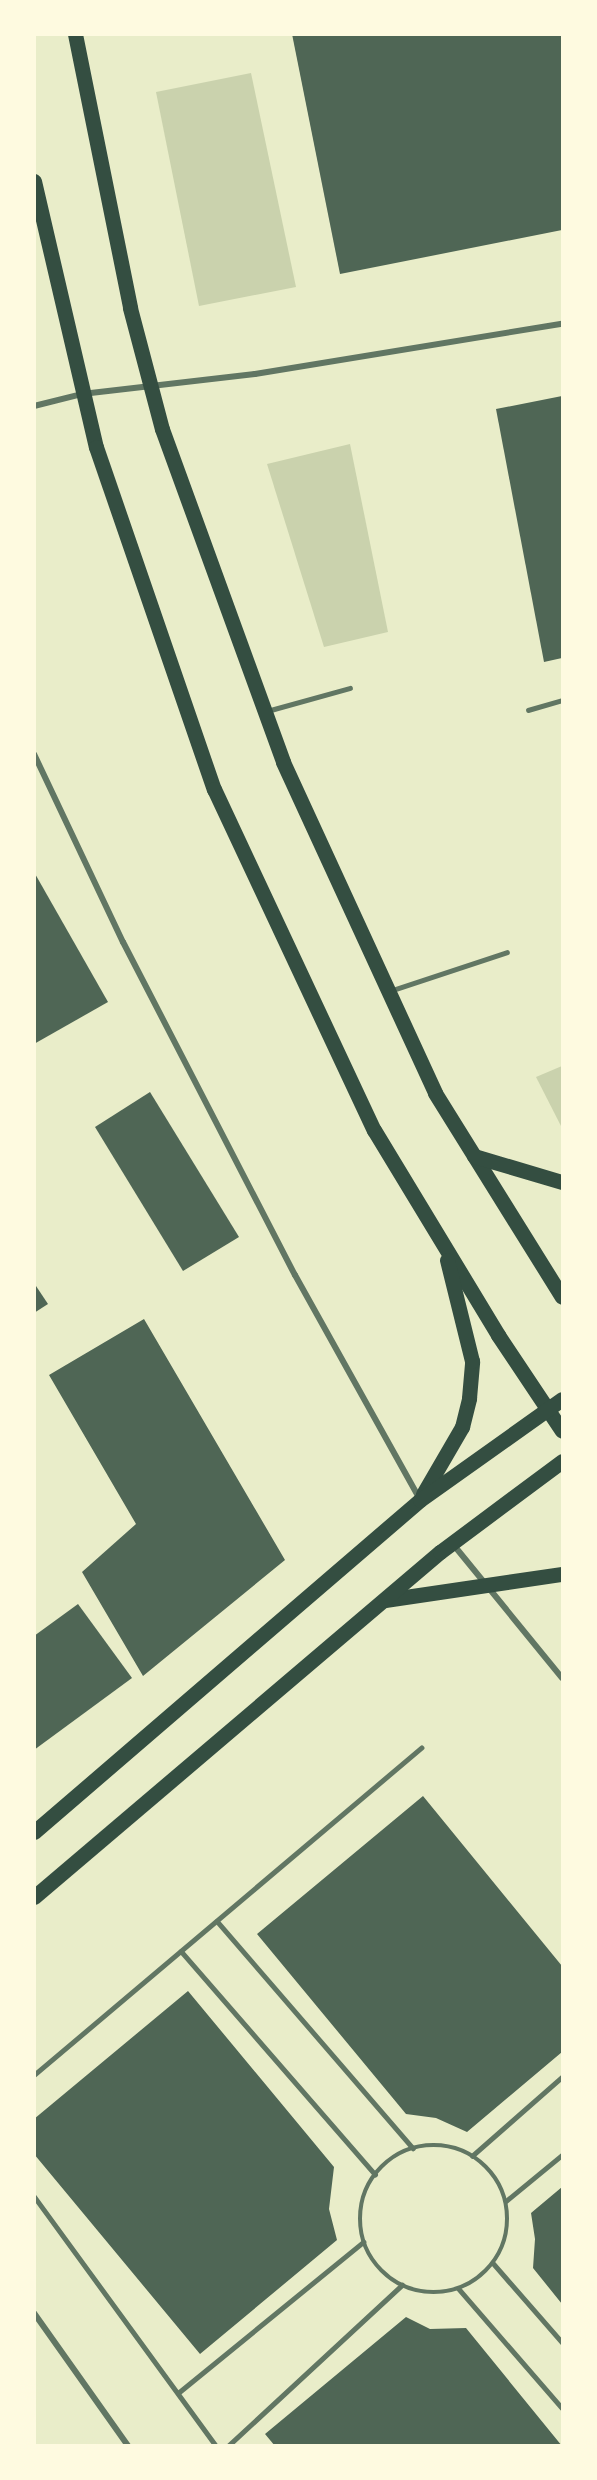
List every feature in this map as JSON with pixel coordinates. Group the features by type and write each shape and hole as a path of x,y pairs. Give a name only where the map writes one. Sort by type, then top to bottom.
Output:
{"main road":[{"path":"75,34 130,308 162,429 283,762 435,1093 562,1297"},
{"path":"34,181 96,447 214,789 374,1130 498,1335 562,1431"},
{"path":"474,1156 562,1182"},
{"path":"420,1500 462,1427 469,1398 472,1361 442,1239"},
{"path":"34,1832 420,1500 562,1399"},
{"path":"34,1897 452,1543 562,1461"},
{"path":"385,1600 562,1574"}],"street":[{"path":"34,406 82,394 255,374 562,324"},
{"path":"34,754 123,942 295,1275 420,1500"},
{"path":"452,1543 562,1678"},
{"path":"34,2313 128,2445"}],"lane":[{"path":"265,712 350,687"},
{"path":"528,710 562,700"},
{"path":"388,991 507,952"},
{"path":"34,2075 421,1748"},
{"path":"217,1921 413,2148"},
{"path":"181,1951 375,2174"},
{"path":"472,2156 562,2077"},
{"path":"436,2144 459,2149 472,2156 496,2178 506,2201 508,2227 501,2251 494,2263 487,2272 459,2289 441,2294 416,2292 392,2281 374,2263 363,2242 360,2219 364,2195 375,2174 392,2158 413,2148 436,2144"},
{"path":"506,2201 562,2154"},
{"path":"34,2196 216,2445"},
{"path":"178,2393 363,2242"},
{"path":"494,2263 562,2342"},
{"path":"228,2445 402,2285"},
{"path":"459,2289 562,2408"}],"green space":[{"path":"251,73 296,287 199,306 156,92"},
{"path":"350,444 388,632 324,647 267,464"},
{"path":"562,1066 562,1128 536,1077"}],"building":[{"path":"292,34 562,34 562,230 340,274"},
{"path":"562,396 562,658 544,662 496,409"},
{"path":"34,872 108,1002 34,1044"},
{"path":"150,1092 239,1237 183,1271 95,1127"},
{"path":"34,1283 48,1304 34,1313"},
{"path":"144,1319 285,1560 143,1676 82,1572 136,1524 49,1375"},
{"path":"78,1604 132,1678 34,1750 34,1636"},
{"path":"423,1796 562,1966 562,2052 467,2132 436,2118 406,2114 257,1934"},
{"path":"188,1991 334,2167 329,2209 337,2240 200,2354 34,2154 34,2119"},
{"path":"562,2187 562,2304 533,2268 535,2239 531,2213"},
{"path":"406,2317 430,2329 466,2328 562,2446 275,2446 265,2434"}]}
